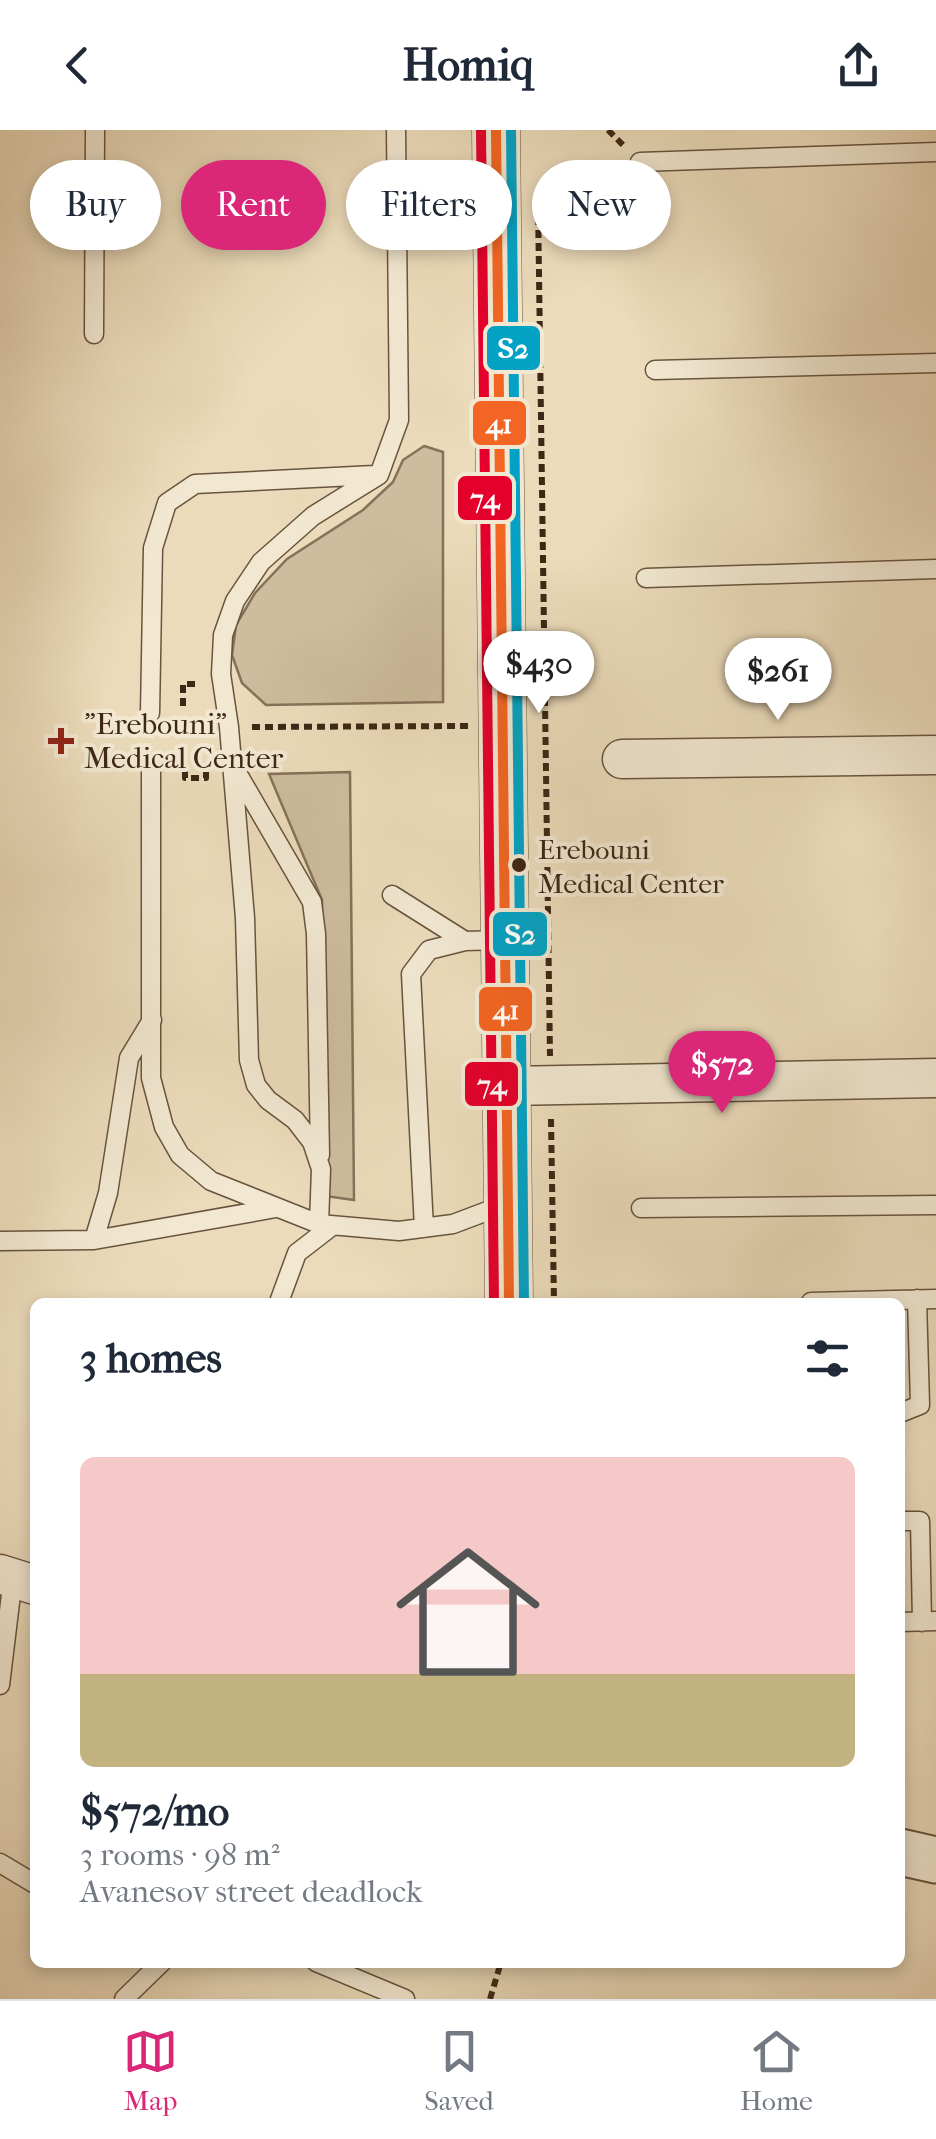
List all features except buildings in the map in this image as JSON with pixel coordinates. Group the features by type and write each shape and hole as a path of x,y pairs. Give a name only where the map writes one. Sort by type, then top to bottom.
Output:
{"street":[{"path":"496,130 502,726 484,940 506,1086 509,1298"},
{"path":"622,760 936,755"},
{"path":"506,1086 936,1078"},
{"path":"905,1853 936,1860"}],"lane":[{"path":"94,334 95,130"},
{"path":"321,1169 312,1142 295,1120 268,1100 256,1085 249,1060 246,918 230,727 221,674 223,635 235,601 261,562 313,516 380,475 399,420 396,130"},
{"path":"671,161 936,152"},
{"path":"655,370 936,363"},
{"path":"150,713 154,548 168,503 195,484 380,475"},
{"path":"646,578 936,569"},
{"path":"233,767 312,902 326,1225"},
{"path":"150,769 151,1078 164,1126 180,1156 210,1181 326,1225 399,1231 424,1228 453,1224 507,1203"},
{"path":"392,894 484,940"},
{"path":"424,1228 411,974 429,950 484,940"},
{"path":"94,1240 108,1192 129,1058 152,1020"},
{"path":"641,1208 936,1204"},
{"path":"0,1241 94,1240 276,1208"},
{"path":"280,1298 297,1253 326,1225"},
{"path":"905,1411 920,1405 926,1299"},
{"path":"905,1521 920,1521 929,1621"},
{"path":"0,1685 16,1579"},
{"path":"0,1888 7,1868 30,1881"},
{"path":"124,1999 156,1968"},
{"path":"330,1968 405,1999"}],"path":[{"path":"539,250 554,1298"},
{"path":"183,706 183,684 206,684 206,696"},
{"path":"230,727 502,726"},
{"path":"185,771 185,778 206,778 205,759"},
{"path":"490,1999 499,1968"}],"shaded area":[{"path":"424,446 443,452 443,702 266,705 242,683 232,655 236,625 255,593 287,559 363,510 393,482 403,460"},
{"path":"350,772 354,1200 325,1196 322,900 269,774"}],"transit line":[{"name":"74","path":"481,130 494,1298"},
{"name":"41","path":"496,130 509,1298"},
{"name":"Տ2","path":"511,130 524,1298"}],"place":[{"name":"\"Erebouni\" Medical Center","path":"61,741"},
{"name":"Erebouni Medical Center","path":"519,865"}]}
